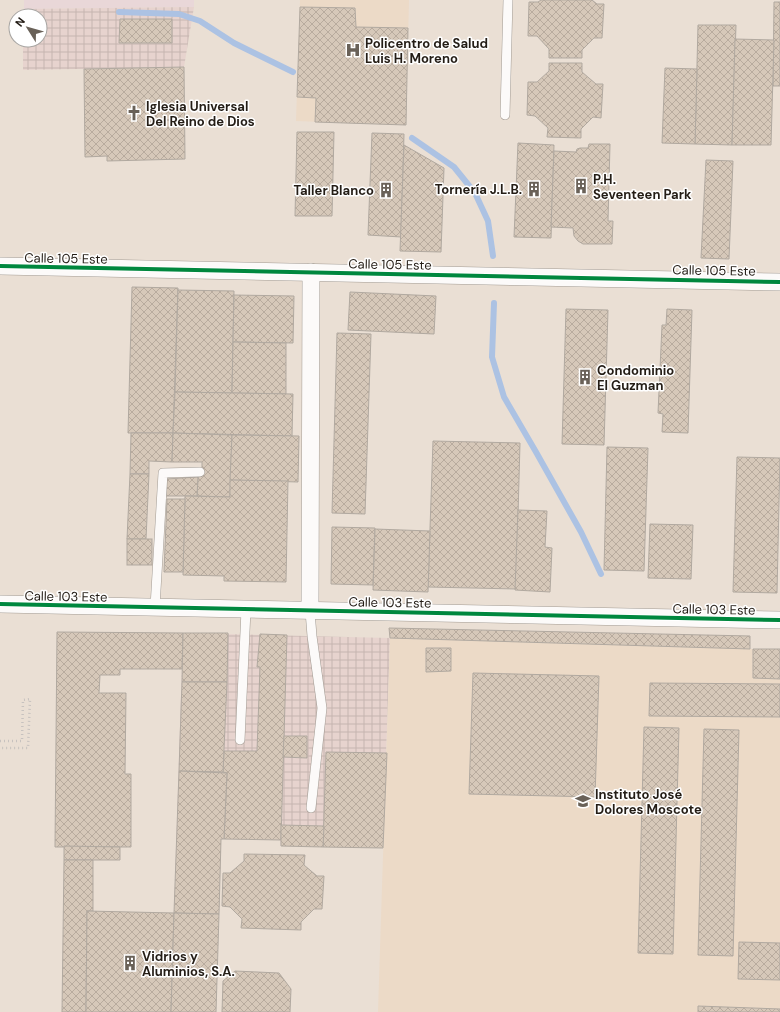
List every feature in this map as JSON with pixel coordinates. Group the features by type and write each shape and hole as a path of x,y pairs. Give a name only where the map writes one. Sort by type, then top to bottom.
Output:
{"street":[{"name":"Calle 105 Este","path":"0,266 780,282"},
{"path":"310,611 311,272"},
{"name":"Calle 103 Este","path":"0,604 780,620"}],"lane":[{"path":"505,115 508,0"},
{"path":"155,608 164,473 200,472"},
{"path":"240,740 246,610"},
{"path":"310,611 322,708 311,808"}],"path":[{"path":"0,741 22,741 23,700 30,699 28,748 0,748"}],"shaded area":[{"path":"24,0 194,0 194,7 24,8"},
{"name":"Policentro de Salud Luis H. Moreno","path":"300,0 409,0 406,125 296,121"},
{"path":"194,7 184,67 23,70 23,48 48,48 48,9"},
{"path":"183,633 390,638 383,848 281,846 280,840 221,839 219,914 174,913"},
{"name":"Instituto José Dolores Moscote","path":"390,638 753,649 753,678 780,679 780,1012 378,1012"}],"building":[{"path":"541,0 592,0 597,4 604,4 602,38 594,38 582,50 582,58 549,58 549,49 537,36 528,36 529,2 538,2"},
{"path":"774,2 780,2 780,86 773,86"},
{"name":"Policentro de Salud Luis H. Moreno","path":"300,7 355,8 356,27 408,28 406,125 315,122 316,98 297,97"},
{"path":"120,19 172,19 172,43 119,43"},
{"path":"698,25 736,25 732,145 695,144"},
{"path":"735,39 774,40 771,145 732,145"},
{"path":"549,63 582,63 582,72 596,84 603,84 601,118 593,117 581,129 581,138 547,137 548,128 535,116 527,115 528,82 537,82 549,71"},
{"name":"Iglesia Universal Del Reino de Dios","path":"184,67 185,159 107,161 107,156 85,157 84,69"},
{"path":"665,68 697,69 695,144 662,143"},
{"path":"297,132 334,132 332,216 295,216"},
{"name":"Taller Blanco","path":"372,133 404,134 401,237 368,235"},
{"name":"Tornería J.L.B.","path":"518,143 554,145 551,238 514,237"},
{"name":"P.H. Seventeen Park","path":"589,144 610,144 608,221 613,221 612,244 583,244 574,236 573,228 551,227 554,151 576,152 577,149 580,148 588,148"},
{"path":"404,145 444,168 441,252 400,251"},
{"path":"706,160 733,161 729,259 701,258"},
{"path":"132,287 178,288 173,433 128,433"},
{"path":"178,290 234,291 232,393 175,392"},
{"path":"350,292 436,296 434,334 348,330"},
{"path":"234,295 294,296 293,343 233,342"},
{"name":"Condominio El Guzman","path":"566,309 608,310 604,445 562,444"},
{"path":"667,309 692,310 688,433 662,432 663,414 658,413 662,325 666,325"},
{"path":"337,333 371,334 365,514 332,513"},
{"path":"233,342 286,343 286,394 232,393"},
{"path":"175,392 293,394 292,436 173,433"},
{"path":"131,433 173,433 172,462 149,461 149,474 130,474"},
{"path":"173,433 232,435 230,497 197,496 198,477 202,476 202,462 172,462"},
{"path":"232,435 299,436 298,482 230,480"},
{"path":"433,441 520,443 516,589 428,587"},
{"path":"607,447 648,448 644,571 604,570"},
{"path":"737,457 780,458 777,593 733,592"},
{"path":"130,474 149,474 146,539 127,539"},
{"path":"198,477 197,496 166,496 166,479"},
{"path":"230,480 288,481 286,582 224,581 224,576 183,575 185,496 230,497"},
{"path":"167,499 185,499 183,572 164,572"},
{"path":"518,510 547,511 545,547 552,548 550,592 515,590"},
{"path":"650,524 693,525 691,579 648,578"},
{"path":"332,527 375,528 373,585 331,584"},
{"path":"375,529 430,531 428,592 373,590"},
{"path":"127,539 152,539 152,565 127,565"},
{"path":"389,628 750,636 750,649 390,638"},
{"path":"57,632 183,633 182,669 120,669 120,675 100,675 99,693 126,693 125,774 131,774 131,847 55,847"},
{"path":"183,633 228,633 227,682 182,682"},
{"path":"260,634 287,635 281,840 224,839 227,773 223,772 224,751 257,751 260,667 257,667"},
{"path":"426,648 451,648 451,671 426,672"},
{"path":"753,649 780,649 780,679 753,678"},
{"path":"473,673 599,676 595,797 469,794"},
{"path":"182,682 227,682 223,772 179,771"},
{"path":"650,683 780,684 780,717 649,716"},
{"path":"644,727 679,728 673,954 638,953"},
{"path":"704,729 739,730 733,956 698,955"},
{"path":"284,736 307,736 307,758 283,757"},
{"path":"326,752 387,753 383,848 323,847"},
{"path":"179,771 227,773 224,839 221,839 219,914 174,913"},
{"path":"281,825 324,826 323,847 281,846"},
{"path":"64,846 120,847 120,860 64,860"},
{"path":"244,854 305,855 304,865 317,876 324,876 322,909 314,909 301,922 301,930 241,928 242,919 230,907 222,906 223,873 230,873 244,861"},
{"path":"64,860 93,860 93,911 87,911 86,1012 62,1012"},
{"name":"Vidrios y Aluminios, S.A.","path":"87,911 174,913 171,1012 86,1012"},
{"path":"174,913 219,914 216,1012 171,1012"},
{"path":"739,942 780,943 780,980 738,979"},
{"path":"235,971 279,973 291,989 290,1012 222,1012 223,981"},
{"path":"698,1006 780,1009 780,1012 698,1012"}],"waterway":[{"path":"119,12 179,14 200,21 234,43 293,72"},
{"path":"412,138 454,167 475,193 488,221 493,256"},
{"path":"494,303 492,357 504,397 581,532 601,574"}],"cycle path":[{"path":"0,266 780,282"},
{"path":"0,604 780,620"}],"place":[{"name":"Policentro de Salud Luis H. Moreno","path":"353,50"},
{"name":"Iglesia Universal Del Reino de Dios","path":"134,113"},
{"name":"P.H. Seventeen Park","path":"581,186"},
{"name":"Tornería J.L.B.","path":"534,189"},
{"name":"Taller Blanco","path":"386,190"},
{"name":"Condominio El Guzman","path":"585,377"},
{"name":"Instituto José Dolores Moscote","path":"583,801"},
{"name":"Vidrios y Aluminios, S.A.","path":"130,963"}]}
